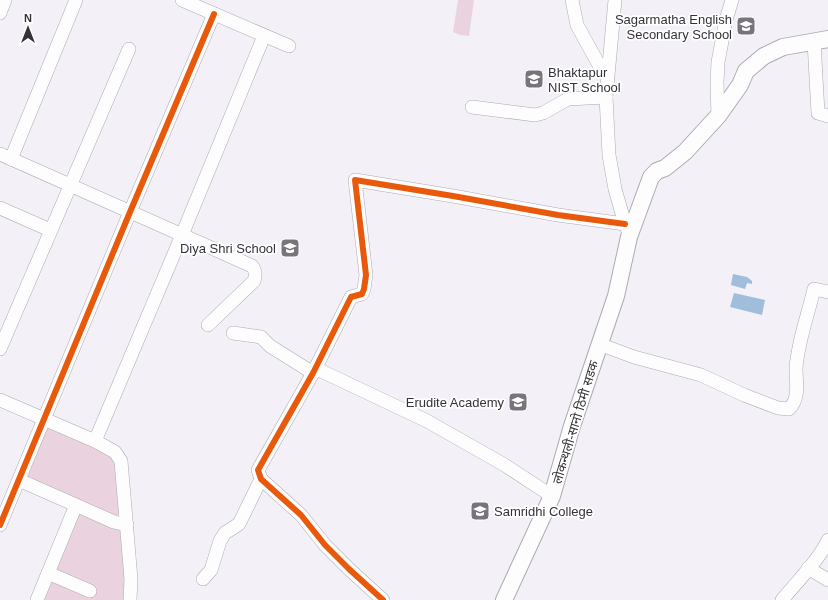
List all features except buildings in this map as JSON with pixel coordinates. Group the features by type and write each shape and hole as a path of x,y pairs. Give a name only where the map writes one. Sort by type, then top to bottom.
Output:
{"main road":[{"name":"लोकन्थली-सानो ठिमी सडक","path":"504,600 552,496 572,426 616,296 627,230 651,178 657,171 665,168 684,152 718,116 740,85 746,71 764,56 783,47 821,40"}],"street":[{"path":"0,13 5,0"},
{"path":"76,0 5,156 252,266 255,269 256,275 254,281 208,325"},
{"path":"182,0 289,46"},
{"path":"572,0 578,25 599,65 607,74"},
{"path":"383,600 349,569 325,545 300,515 261,479 258,470 314,370 351,297 362,294 364,289 366,275 354,180 558,215 627,230 615,189 609,155 606,97 615,0"},
{"path":"718,116 718,62 726,20 732,0"},
{"path":"0,525 214,14"},
{"path":"95,440 264,36"},
{"path":"821,40 818,113 828,116"},
{"path":"0,349 129,49"},
{"path":"472,107 535,115 543,113 568,99 606,97"},
{"path":"0,208 50,230"},
{"path":"599,344 634,357 701,375 744,395 778,408 789,409 794,404 797,392 798,381 796,370 799,349 814,289 828,292"},
{"path":"233,333 261,337 270,346 314,370 427,421 503,464 552,496"},
{"path":"0,400 95,440 115,452 119,457 127,525 131,579 130,600"},
{"path":"203,579 211,570 220,541 225,533 239,524 261,479"},
{"path":"19,480 114,522 127,525"},
{"path":"37,600 76,505"},
{"path":"782,600 826,545 828,540"},
{"path":"808,568 828,580"},
{"path":"48,573 90,591"}],"shaded area":[{"path":"458,0 474,0 469,36 460,35 453,32"},
{"path":"47,427 114,455 119,514 116,517 27,478"},
{"path":"80,514 121,529 127,578 125,600 41,600 56,570 77,516"}],"water":[{"path":"733,274 747,277 752,281 752,284 747,283 745,289 731,285"},
{"path":"734,293 765,300 762,315 730,307"}],"cycle path":[{"path":"0,525 214,14"},
{"path":"383,600 325,545 301,515 261,479 258,470 313,373 351,297 362,294 364,289 366,275 355,180 558,215 625,224"}],"place":[{"name":"Sagarmatha English Secondary School","path":"746,26"},
{"name":"Bhaktapur NIST School","path":"534,79"},
{"name":"Diya Shri School","path":"290,248"},
{"name":"Erudite Academy","path":"518,402"},
{"name":"Samridhi College","path":"480,511"}]}
